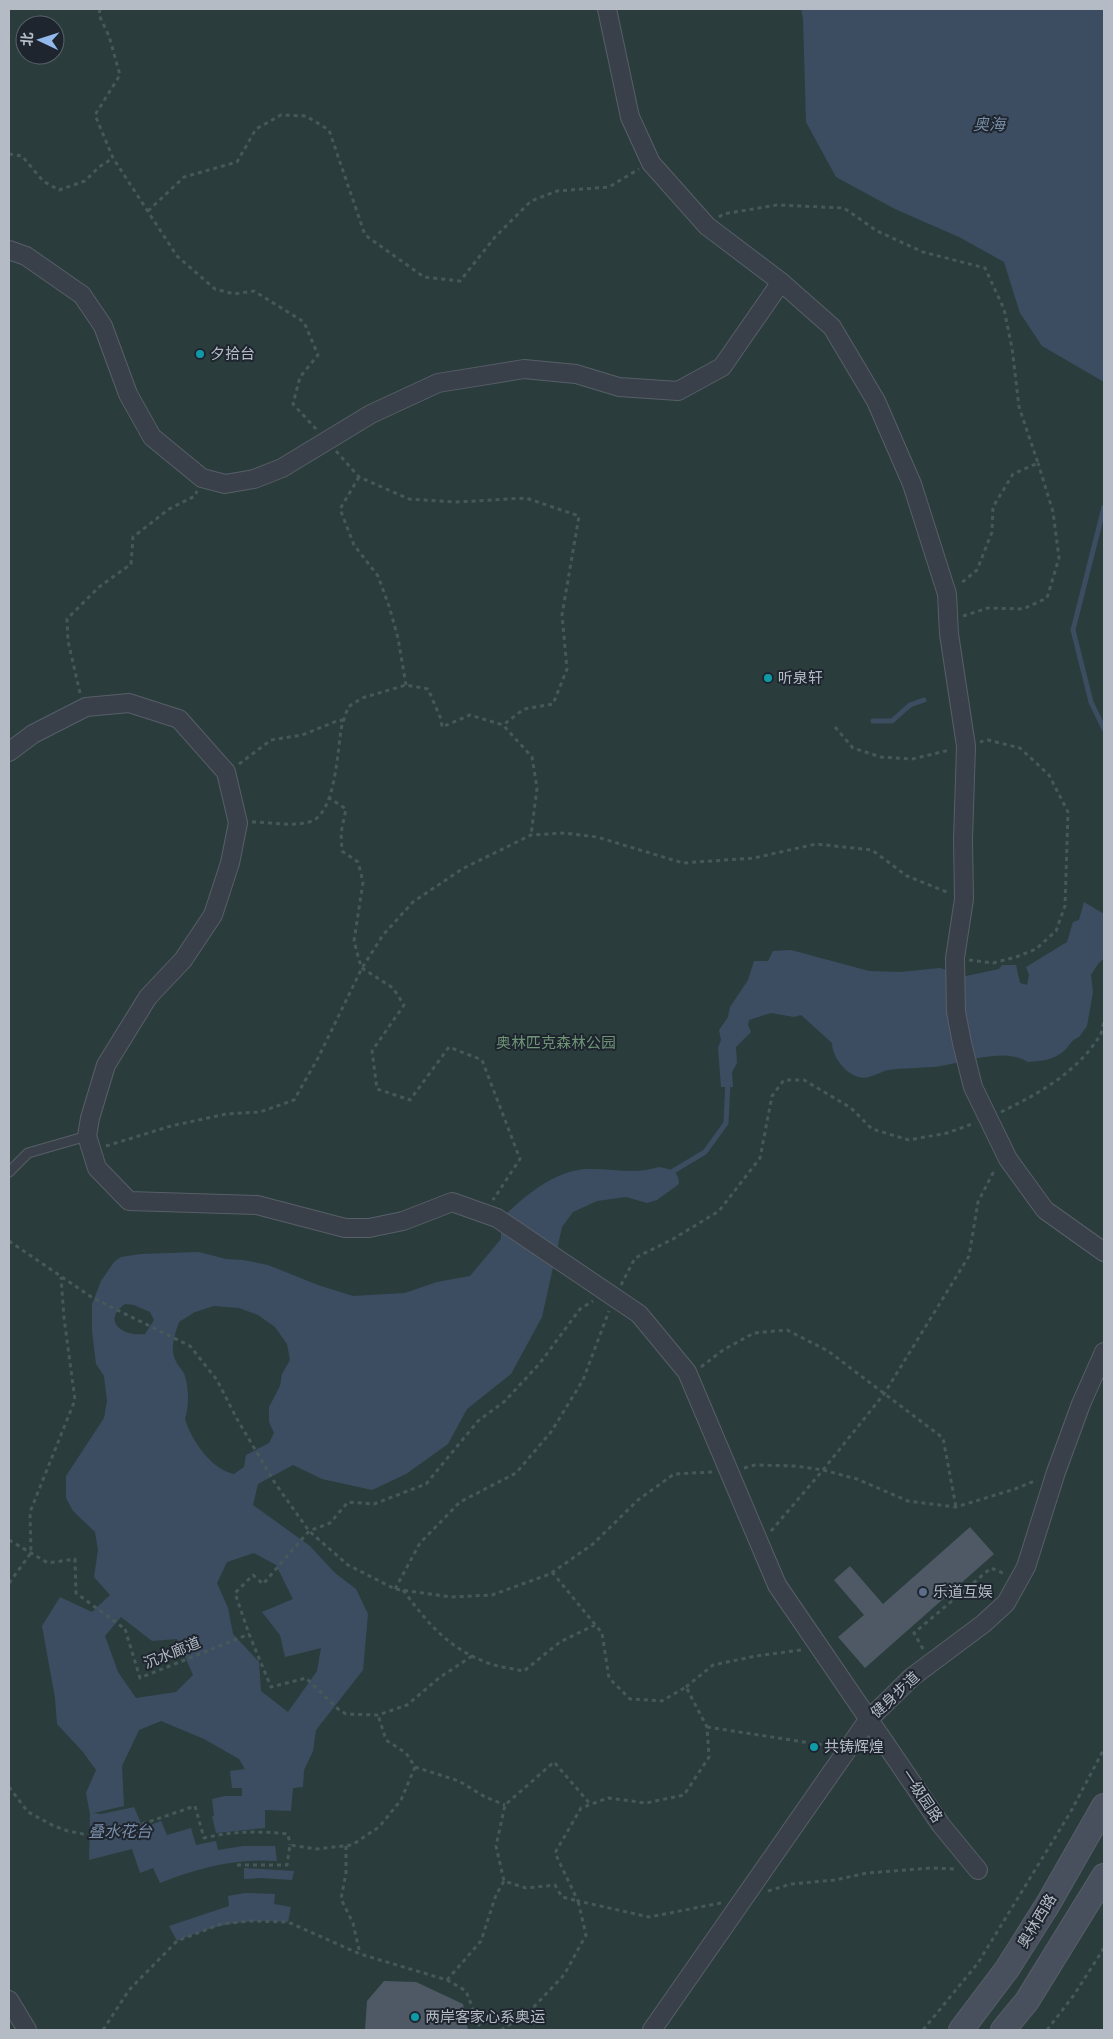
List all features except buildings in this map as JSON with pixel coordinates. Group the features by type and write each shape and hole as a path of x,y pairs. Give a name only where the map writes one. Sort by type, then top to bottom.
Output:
{"main road":[{"name":"奥林西路","path":"961,2030 1007,1969 1048,1904 1104,1806"},
{"path":"1003,2030 1027,2001 1104,1876"}],"street":[{"path":"607,9 630,117 650,163 707,226 782,282 832,327 876,401 912,484 947,594 949,628 965,740 964,899 956,963 956,1012 962,1043 974,1087 1005,1152 1045,1210 1104,1252"},
{"path":"9,250 26,256 82,294 103,326 128,394 152,436 202,478 225,484 254,479 282,468 371,414 438,383 524,369 576,374 619,387 678,390 722,368 782,282"},
{"path":"9,752 33,734 86,707 129,703 179,719 226,772 238,822 230,862 213,915 183,960 148,997 106,1065 90,1118 89,1143"},
{"name":"一级园路","path":"89,1143 97,1168 129,1201 257,1205 345,1228 369,1228 403,1221 452,1202 490,1215 563,1261 639,1314 689,1376 777,1585 818,1648 941,1825 978,1870"},
{"name":"健身步道","path":"652,2030 868,1720 912,1677 983,1624 1006,1603 1026,1567 1056,1472 1081,1404 1104,1352"},
{"path":"9,2000 27,2030"}],"lane":[{"path":"9,1172 28,1153 89,1143"}],"path":[{"path":"100,9 99,15 109,36 120,75 94,115 113,158 177,256 215,289 234,294 254,291 304,322 318,355 300,377 293,404 359,477 408,500 457,502 526,498 579,516 562,615 566,669 553,704 524,709 503,725"},
{"path":"148,212 184,177 237,162 256,129 281,115 306,116 329,130 365,235 424,277 460,281 496,237 531,201 557,191 609,187 650,163"},
{"path":"9,154 22,156 44,181 60,190 85,181 99,167 113,158"},
{"path":"707,226 723,214 777,205 844,208 877,231 923,252 985,268 1004,309 1012,348 1019,407 1053,512 1059,558 1047,598 1023,609 988,608 949,628"},
{"path":"947,594 977,570 992,532 994,507 1013,474 1038,463"},
{"path":"359,477 340,509 354,545 378,576 398,638 406,685"},
{"path":"86,707 79,689 68,641 67,620 99,587 131,564 133,537 169,509 195,496 202,478"},
{"path":"238,822 282,825 312,822 324,812 337,774 344,720 348,707 362,698 406,685 428,689 441,719 442,727 470,715 503,725 532,757 537,788 532,835"},
{"path":"226,772 271,740 302,736 337,721 344,720"},
{"path":"835,727 853,748 881,757 912,759 965,740 988,740 1020,748 1049,775 1068,812 1065,906 1056,931 1036,949 1016,957 993,963 956,963"},
{"path":"328,797 346,809 341,833 342,851 358,862 363,882 354,941 362,968 393,988 404,1005 372,1051 377,1090 410,1100 449,1047 482,1060 520,1159 490,1215"},
{"path":"89,1143 226,1114 260,1112 294,1100 318,1058 362,968 383,935 413,902 462,869 532,835 565,833 596,837 683,863 754,858 816,844 872,850 907,876 964,899"},
{"path":"395,1589 420,1543 460,1502 516,1474 551,1432 583,1380 610,1294 635,1258 673,1239 719,1211 760,1158 772,1096 784,1080 804,1080 852,1108 872,1129 909,1140 946,1133 988,1119 1023,1101 1069,1073 1100,1036 1104,1019"},
{"path":"759,1544 823,1470 884,1394 969,1256 978,1202 1005,1152"},
{"path":"9,1241 93,1298 190,1346 217,1380 275,1483 309,1531 348,1565 395,1589 451,1597 492,1595 552,1572 593,1544 638,1500 674,1474 729,1472 755,1465 796,1466 823,1470 857,1479 908,1500 956,1507 1015,1489 1056,1472"},
{"path":"9,1583 31,1553 30,1512 75,1400 64,1318 61,1276"},
{"path":"472,1656 439,1678 407,1705 378,1715 346,1714 338,1709 306,1678 271,1687 249,1634 236,1593 253,1575 263,1584 309,1531 330,1523 348,1502 374,1504 426,1484 478,1421 505,1401 540,1363 580,1309 610,1294"},
{"path":"689,1376 723,1350 754,1333 787,1330 828,1351 943,1438 956,1507"},
{"name":"沉水廊道","path":"9,1540 48,1563 75,1559 76,1593 124,1629 140,1678 249,1634"},
{"path":"931,1663 914,1633 991,1568 1019,1580"},
{"path":"552,1572 602,1633 609,1678 630,1699 662,1701 686,1687 713,1665 756,1656 818,1648"},
{"path":"403,1590 426,1621 454,1647 484,1662 524,1671 560,1642 595,1625"},
{"path":"501,2030 527,2014 564,1975 586,1935 578,1901 555,1853 581,1808 608,1798 646,1803 684,1795 710,1757 707,1727 686,1687"},
{"path":"378,1715 386,1740 406,1753 415,1767 459,1781 505,1805"},
{"path":"707,1727 847,1749"},
{"path":"923,2030 978,1963 1070,1814 1104,1749"},
{"path":"447,1980 481,1941 496,1896 504,1881 496,1846 505,1805 554,1762 591,1804"},
{"path":"290,1845 316,1849 352,1845 379,1827 402,1800 415,1767"},
{"path":"9,1787 28,1812 68,1832 88,1835 113,1834 195,1806 204,1838 247,1831 288,1834 290,1845 287,1865 237,1865"},
{"path":"346,1846 346,1873 341,1899 353,1923 360,1954"},
{"path":"504,1881 526,1888 555,1885 562,1897 650,1917 743,1898 791,1884 835,1880 867,1873 931,1868 978,1870"},
{"path":"103,2030 129,1990 177,1940 221,1924 250,1921 288,1922 360,1954 447,1980 466,1991 481,2030"},
{"path":"1047,2030 1074,1996 1104,1948"}],"green space":[{"name":"奥林匹克森林公园","path":"9,9 1104,9 1104,2030 9,2030"}],"water":[{"name":"奥海","path":"801,9 1104,9 1104,382 1042,346 1020,313 1004,262 959,237 895,209 836,177 806,122 803,19"},
{"path":"1084,902 1104,914 1104,958 1091,975 1093,992 1087,1026 1079,1037 1074,1039 1057,1056 1028,1062 1018,1057 982,1057 934,1067 888,1070 862,1078 849,1072 840,1064 834,1053 832,1043 801,1015 794,1017 771,1013 749,1020 748,1025 751,1032 736,1047 737,1063 732,1072 733,1087 721,1087 718,1048 721,1040 719,1030 728,1017 730,1007 748,980 754,961 768,961 773,951 791,950 869,971 900,972 940,968 966,976 999,969 1002,965 1016,965 1020,983 1027,985 1029,975 1026,967 1067,942 1073,922 1079,920"},
{"name":"叠水花台","path":"659,1167 671,1170 678,1176 679,1184 657,1200 647,1203 626,1197 597,1201 573,1212 562,1227 542,1317 511,1374 467,1409 448,1444 406,1474 372,1490 322,1479 293,1465 258,1484 253,1505 310,1546 335,1573 356,1589 368,1614 363,1670 316,1730 313,1751 304,1770 303,1787 293,1788 291,1811 265,1810 265,1828 216,1833 212,1816 214,1816 212,1799 225,1796 242,1796 242,1788 232,1788 230,1771 245,1769 239,1759 204,1739 161,1721 139,1730 122,1766 124,1806 93,1813 102,1814 134,1807 143,1828 161,1821 167,1835 191,1828 196,1845 216,1841 218,1850 243,1846 275,1846 277,1861 247,1861 217,1865 160,1883 153,1868 140,1873 132,1849 89,1860 90,1814 86,1793 96,1770 83,1752 57,1724 55,1698 42,1626 60,1597 92,1612 110,1595 94,1577 98,1550 95,1532 73,1511 66,1498 66,1476 104,1418 107,1401 104,1376 96,1364 92,1331 92,1304 101,1281 114,1262 121,1257 141,1254 199,1252 226,1259 268,1265 318,1285 353,1296 405,1293 437,1282 470,1276 501,1239 501,1232 494,1225 525,1197 548,1181 573,1171 587,1169 641,1171","holes":["125,1304 134,1305 150,1312 154,1320 145,1334 129,1333 115,1322 118,1310","214,1306 239,1308 258,1315 275,1327 287,1344 290,1360 282,1374 280,1386 269,1407 269,1422 274,1433 269,1443 246,1455 244,1467 234,1474 218,1467 210,1460 197,1445 185,1419 188,1403 187,1387 185,1376 174,1356 173,1344 179,1322 195,1312","254,1553 276,1565 293,1599 262,1612 280,1635 285,1657 321,1648 317,1671 288,1712 261,1691 259,1662 233,1634 228,1608 217,1583 227,1562","121,1617 152,1641 177,1639 193,1675 176,1692 136,1698 118,1672 105,1636"]},
{"path":"244,1868 294,1871 292,1880 244,1879"},
{"path":"245,1893 275,1894 274,1904 291,1907 288,1922 258,1921 219,1926 177,1941 169,1926 229,1906 228,1896"}],"waterway":[{"path":"1104,507 1073,630 1091,702 1104,729"},
{"path":"873,721 892,721 910,705 924,700"},
{"path":"670,1173 705,1152 726,1123 728,1081"}],"place":[{"name":"夕拾台","path":"200,354"},
{"name":"听泉轩","path":"768,678"},
{"name":"乐道互娱","path":"923,1592"},
{"name":"共铸辉煌","path":"814,1747"},
{"name":"两岸客家心系奥运","path":"415,2017"}]}
